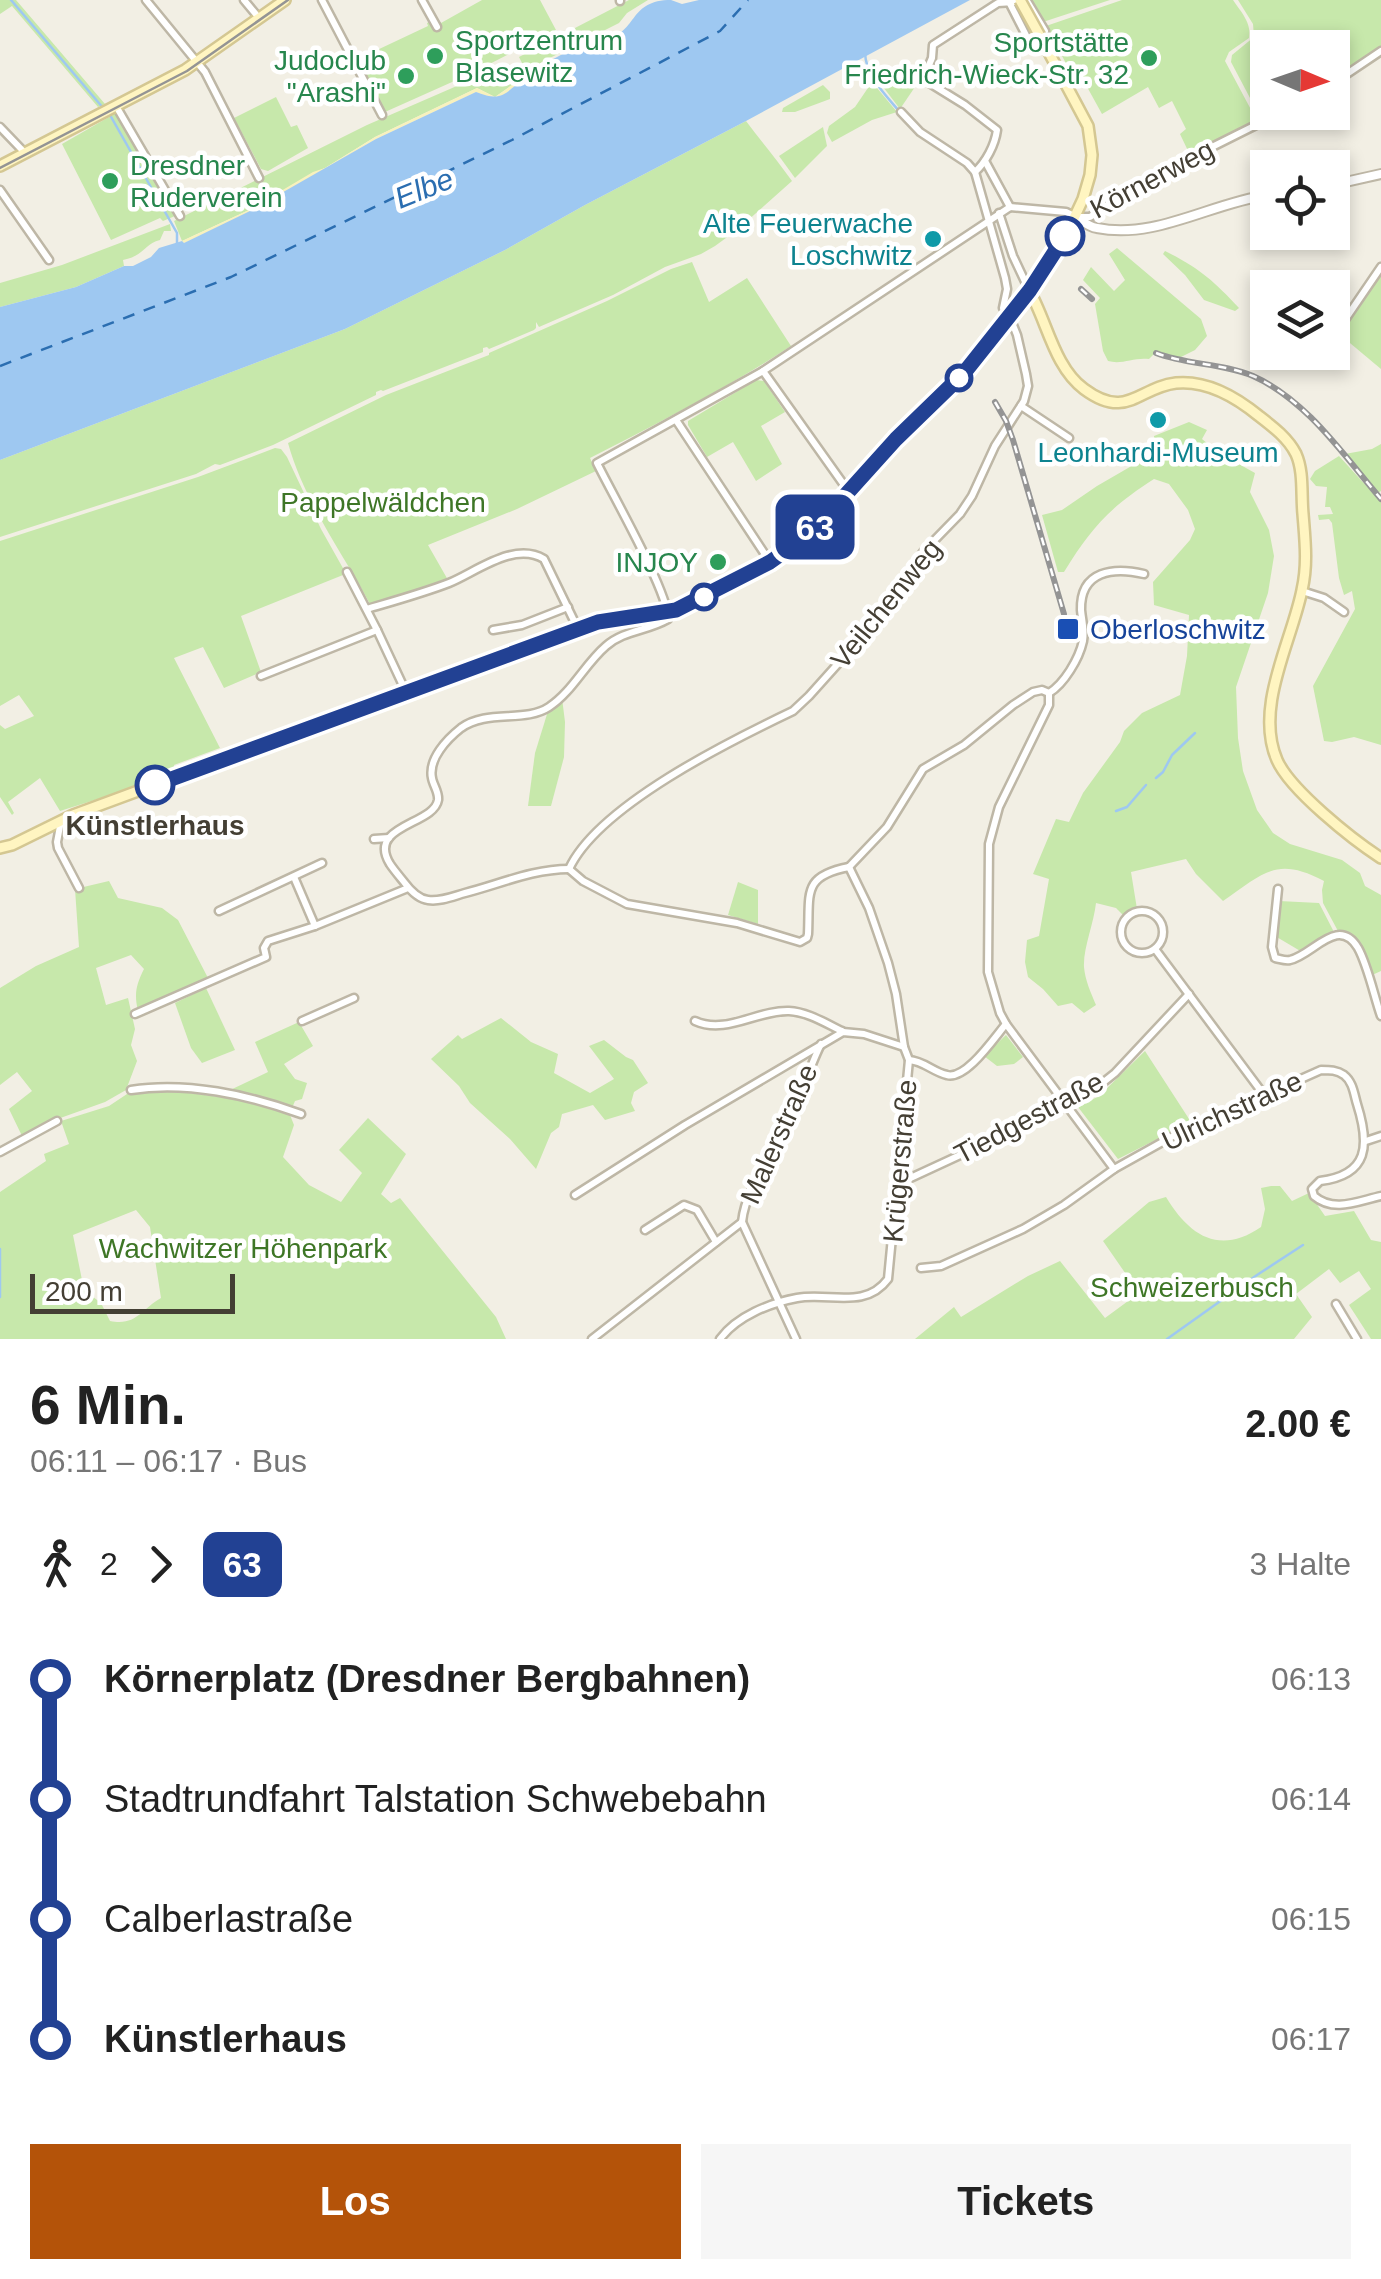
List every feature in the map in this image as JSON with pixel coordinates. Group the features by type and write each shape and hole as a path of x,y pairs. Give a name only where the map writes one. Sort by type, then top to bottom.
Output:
{"main road":[{"path":"0,166 197,63 285,0"},
{"path":"0,848 61,820 578,629 598,622 668,612 770,562 816,526 964,373 1008,311 1030,290 1076,217 1090,175 1091,140 1083,114 1046,47 1014,1"},
{"path":"1030,290 1066,367 1076,382 1092,394 1108,401 1130,402 1165,385 1197,384 1239,400 1286,438 1301,475 1306,551 1302,591 1273,696 1270,731 1276,757 1289,779 1354,840 1381,858"},
{"path":"1008,311 1040,311"}],"street":[{"path":"146,0 204,72 259,178"},
{"path":"244,0 260,19"},
{"path":"322,0 382,115"},
{"path":"422,0 437,27"},
{"path":"1014,1 1034,49"},
{"path":"901,112 920,132 975,172 985,161 996,128 923,79 933,45 998,3 1028,1 1044,25"},
{"path":"1350,72 1381,51"},
{"path":"115,107 180,216"},
{"path":"0,127 24,152"},
{"name":"Körnerweg","path":"1076,217 1091,216 1154,176 1250,128"},
{"path":"985,161 1010,207"},
{"name":"Veilchenweg","path":"569,870 577,851 606,823 671,775 798,706 879,618 923,552 972,496 995,446 1027,392 1018,335 1008,311 1005,278 975,172"},
{"path":"1350,181 1381,174"},
{"path":"0,190 49,260"},
{"path":"374,839 388,838 437,804 432,768 444,745 460,729 481,719 546,709 608,644 668,619 656,580 597,462 762,371 1010,207 1066,212 1092,228 1132,228 1179,221 1250,198"},
{"path":"999,213 1013,256 1030,290"},
{"path":"1350,312 1381,267"},
{"path":"762,371 849,493"},
{"path":"1021,406 1069,438"},
{"path":"676,420 770,562"},
{"path":"367,610 449,582 497,559 534,554 544,559 578,629"},
{"path":"1049,694 1059,686 1082,644 1086,589 1099,574 1116,570 1144,574"},
{"path":"347,572 406,692"},
{"path":"1302,591 1324,598 1344,612"},
{"path":"493,630 522,625 568,607"},
{"path":"261,676 378,630"},
{"path":"388,838 388,858 408,888 422,898 436,900 528,874 569,870 626,904 737,923 800,942 808,934 810,898 816,880 824,873 849,867 887,827 923,770 1033,692 1042,690 1049,694"},
{"path":"1049,694 1049,705 999,807 989,844 988,972 1008,1028 1114,1169"},
{"path":"61,820 56,842 79,888"},
{"path":"39,830 56,842"},
{"path":"219,912 322,863"},
{"name":"Krügerstraße","path":"720,1339 740,1319 780,1303 798,1298 854,1298 872,1293 882,1287 890,1272 909,1060 893,980 875,923 849,867"},
{"path":"294,877 315,926"},
{"path":"136,1014 266,957 264,948 268,941 408,888"},
{"path":"1278,889 1272,947 1275,958 1295,959 1338,934 1349,939 1360,953 1381,1016"},
{"path":"1144,910 1160,919 1163,937 1154,949 1138,952 1124,942 1122,925 1130,914 1144,910"},
{"path":"1154,949 1264,1095"},
{"name":"Tiedgestraße","path":"899,1181 1066,1106 1094,1089 1115,1073 1190,994"},
{"path":"302,1021 354,998"},
{"path":"695,1021 708,1026 728,1024 786,1011 805,1014 843,1032 864,1034 904,1047"},
{"path":"909,1060 917,1060 946,1075 962,1074 1008,1028"},
{"name":"Malerstraße","path":"592,1339 742,1222 745,1203 792,1118 821,1044 843,1032"},
{"path":"574,1195 821,1044"},
{"name":"Ulrichstraße","path":"921,1268 941,1266 1023,1229 1114,1169 1176,1135 1311,1074 1334,1070 1350,1082 1366,1141"},
{"path":"130,1090 192,1089 248,1098 301,1114"},
{"path":"0,1152 57,1121"},
{"path":"1381,1136 1366,1141 1351,1171 1337,1179 1320,1181 1312,1192 1320,1201 1336,1206 1381,1196"},
{"name":"Malerstraße","path":"645,1230 684,1205 697,1210 716,1242"},
{"path":"742,1222 796,1339"},
{"path":"1336,1304 1357,1339"}],"green space":[{"path":"0,0 16,0 105,104 98,107 12,6 0,14"},
{"name":"Sportzentrum Blasewitz","path":"482,0 540,0 556,30 385,112 358,59 437,18 441,23"},
{"path":"629,0 648,0 619,23 527,73 519,57"},
{"path":"1032,0 1110,0 1044,21"},
{"name":"Sportstätte Friedrich-Wieck-Str. 32","path":"1122,0 1233,0 1250,33 1249,38 1229,52 1225,61 1250,108 1250,124 1190,155 1180,134 1186,129 1172,101 1159,108 1148,87 1102,114 1086,85 1077,84 1046,26"},
{"path":"1238,0 1381,0 1381,48 1350,69 1350,30 1253,30"},
{"path":"1250,40 1250,98 1231,62 1232,55"},
{"path":"509,64 519,80 495,97 477,88 375,137 249,210 182,241 174,221 367,125 466,82 485,79"},
{"path":"891,76 919,81 900,109 877,79"},
{"path":"872,82 897,112 872,120 832,142 827,133 829,126 855,107"},
{"path":"823,85 830,92 830,99 795,112 782,112 783,108"},
{"path":"276,97 291,127 297,125 308,148 268,171 261,169 234,118"},
{"name":"Dresdner Ruderverein","path":"116,113 175,216 163,221 160,218 111,240 62,144"},
{"path":"746,121 792,181 737,230 701,254 539,327 536,322 534,330 483,348 483,352 376,392 273,445 0,537 0,460 345,329 505,250"},
{"path":"823,127 827,146 795,178 779,156"},
{"path":"170,224 171,231 164,231 160,240 123,260 124,266 76,287 0,307 0,283 62,265"},
{"path":"1117,248 1201,319 1207,336 1195,350 1177,359 1157,351 1149,359 1108,361 1095,304 1100,298 1083,280 1091,267 1114,291 1125,280 1109,254"},
{"path":"1165,251 1205,275 1239,308 1235,311 1204,300 1163,254"},
{"name":"Pappelwäldchen","path":"692,262 709,302 747,278 791,346 717,391 590,458 596,471 428,545 448,580 370,604 314,506 288,443 386,395 489,355"},
{"path":"1381,272 1381,369 1350,343 1350,316"},
{"path":"756,380 764,381 785,412 761,426 782,464 756,481 733,442 707,457 688,421"},
{"path":"1189,422 1207,430 1202,439 1219,453 1255,473 1250,492 1269,530 1274,556 1268,593 1236,687 1243,771 1257,810 1273,833 1290,844 1342,860 1360,873 1365,886 1381,895 1381,971 1370,976 1363,953 1339,933 1323,903 1324,881 1294,870 1271,871 1223,901 1186,859 1131,872 1137,909 1123,915 1116,908 1096,903 1084,967 1096,1005 1084,1013 1072,1003 1058,1006 1028,977 1027,940 1039,936 1049,879 1033,874 1056,819 1069,822 1083,793 1124,731 1142,713 1180,695 1189,615 1154,605 1153,582 1195,529 1188,510 1169,484 1154,479 1113,509 1064,572 1058,572 1042,515 1062,510 1154,453 1154,436"},
{"path":"1381,444 1381,491 1378,493 1345,454"},
{"path":"275,448 287,457 344,570 343,575 241,616 261,672 224,688 203,647 174,658 220,748 120,792 60,811 40,778 8,802 12,815 0,797 0,725 5,729 34,716 19,695 0,706 0,541"},
{"path":"1339,456 1381,502 1381,745 1354,737 1324,741 1313,686 1355,609 1352,591 1344,595 1339,578 1332,523 1329,519 1319,520 1318,515 1333,514 1330,507 1325,507 1327,487 1316,486 1310,479 1315,471"},
{"path":"562,698 564,757 551,806 528,806 535,753 548,711"},
{"path":"109,881 118,898 162,908 178,920 208,978 138,1011 136,990 144,969 131,955 96,968 106,1005 128,998 135,1029 131,1045 137,1061 126,1090 52,1121 23,1138 9,1109 32,1091 17,1072 0,1085 0,988 79,947 75,889"},
{"path":"738,882 758,890 758,924 728,915"},
{"path":"1279,901 1319,903 1335,934 1302,952 1275,936"},
{"path":"206,988 235,1050 202,1063 191,1048 175,1003"},
{"path":"501,1018 531,1042 558,1054 554,1073 590,1093 614,1079 589,1046 604,1040 633,1060 648,1083 634,1092 631,1103 635,1111 605,1120 593,1105 562,1114 536,1169 431,1059 458,1035 462,1039"},
{"path":"299,1022 313,1046 284,1064 295,1079 307,1083 302,1099 295,1101 292,1108 226,1092 268,1072 255,1042"},
{"path":"1006,1035 1023,1057 1014,1064 997,1066 984,1056"},
{"path":"1145,1051 1191,1122 1118,1159 1078,1107 1099,1096"},
{"name":"Wachwitzer Höhenpark","path":"130,1092 190,1093 249,1101 290,1115 294,1125 283,1157 309,1185 341,1202 362,1173 339,1150 368,1118 406,1154 381,1194 391,1203 400,1198 496,1317 506,1339 0,1339 0,1192 46,1161 44,1154 69,1144 61,1121 109,1106","holes":["136,1210 150,1227 161,1298 132,1319 110,1321 101,1303 84,1290 73,1235"]},
{"name":"Schweizerbusch","path":"1280,1186 1292,1201 1309,1193 1325,1216 1354,1211 1371,1240 1381,1242 1381,1339 1371,1339 1349,1305 1371,1289 1359,1271 1340,1283 1329,1269 1296,1294 1312,1317 1294,1339 915,1339 954,1307 961,1317 1060,1261 1105,1318 1139,1293 1103,1241 1149,1202 1166,1197 1195,1231 1206,1237 1232,1240 1261,1227 1265,1209 1261,1188"}],"sand":[{"path":"477,88 494,97 476,92 376,139 250,212 182,241 249,210 375,137"}],"water":[{"name":"Elbe","path":"699,0 970,0 505,250 345,329 0,460 0,307 76,287 124,266 133,266 159,248 184,243 250,211 376,139 476,92 493,97 504,94 529,77 527,73 604,32 607,39 617,35 640,10 657,1 682,4"}],"waterway":[{"path":"11,0 104,109"},
{"path":"865,53 872,77 898,110"},
{"path":"110,115 177,233 177,244"},
{"path":"1156,778 1195,733"},
{"path":"1116,811 1127,807 1146,785"},
{"path":"1167,1339 1303,1245"},
{"path":"0,1249 0,1297"}],"ferry route":[{"path":"0,366 231,277 512,140 720,31 748,0"}],"tram line":[{"path":"0,168 187,71 288,0"}],"railway":[{"path":"1081,289 1092,299"},
{"path":"1156,353 1241,372 1272,386 1323,430 1381,499"},
{"path":"995,402 1013,440 1064,614"}],"bus line":[{"name":"63","path":"155,785 598,622 676,610 770,562 816,526 964,373 1030,290 1065,236"}],"place":[{"name":"Sportzentrum Blasewitz","path":"435,56"},
{"name":"Sportstätte Friedrich-Wieck-Str. 32","path":"1149,58"},
{"name":"Judoclub \"Arashi\"","path":"406,76"},
{"name":"Dresdner Ruderverein","path":"110,181"},
{"name":"Alte Feuerwache Loschwitz","path":"933,239"},
{"name":"Leonhardi-Museum","path":"1158,420"},
{"name":"INJOY","path":"718,562"},
{"name":"Oberloschwitz","path":"1068,629"},
{"name":"Künstlerhaus","path":"155,785"}]}
